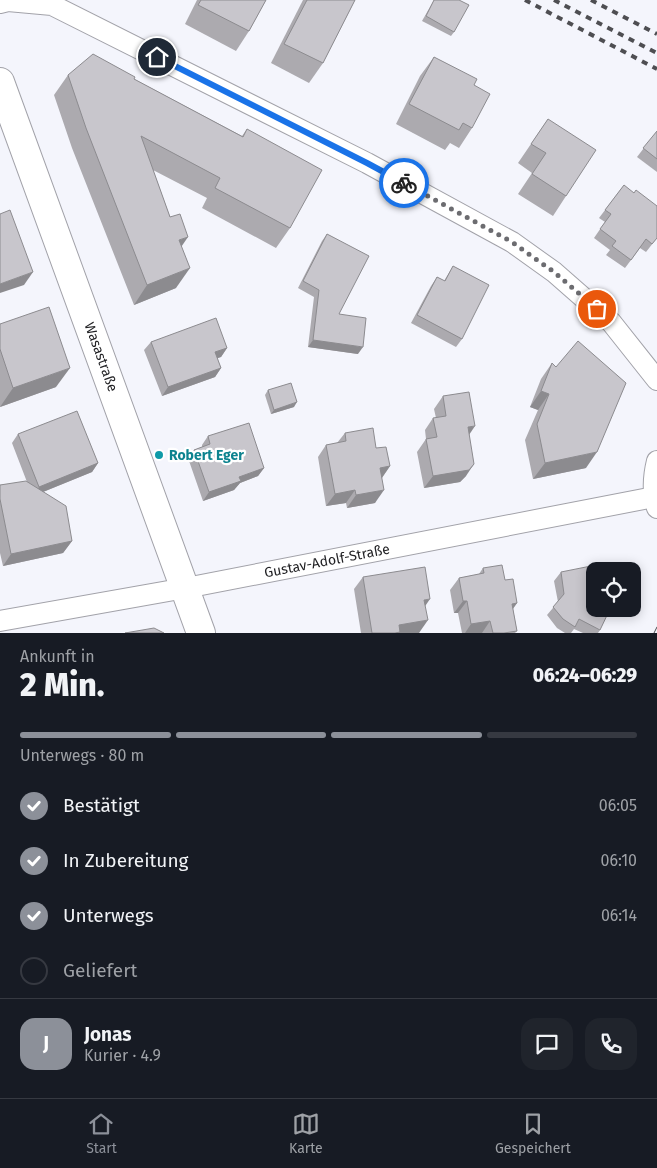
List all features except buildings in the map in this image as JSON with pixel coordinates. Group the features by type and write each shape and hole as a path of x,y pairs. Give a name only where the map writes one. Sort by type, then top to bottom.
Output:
{"street":[{"path":"0,3 8,0 52,5 367,163 512,242 554,272 611,322 657,380"},
{"name":"Wasastraße","path":"0,82 201,633"},
{"path":"655,503 653,475 657,461"},
{"name":"Gustav-Adolf-Straße","path":"0,621 655,503"}],"tram line":[{"path":"654,633 657,627"}],"railway":[{"path":"525,0 657,69"},
{"path":"554,0 657,53"},
{"path":"591,0 657,34"}],"way so far":[{"path":"404,183 512,242 554,272 597,309"}],"place":[{"name":"Robert Eger","path":"159,455"}],"route":[{"path":"157,57 404,183"}]}
